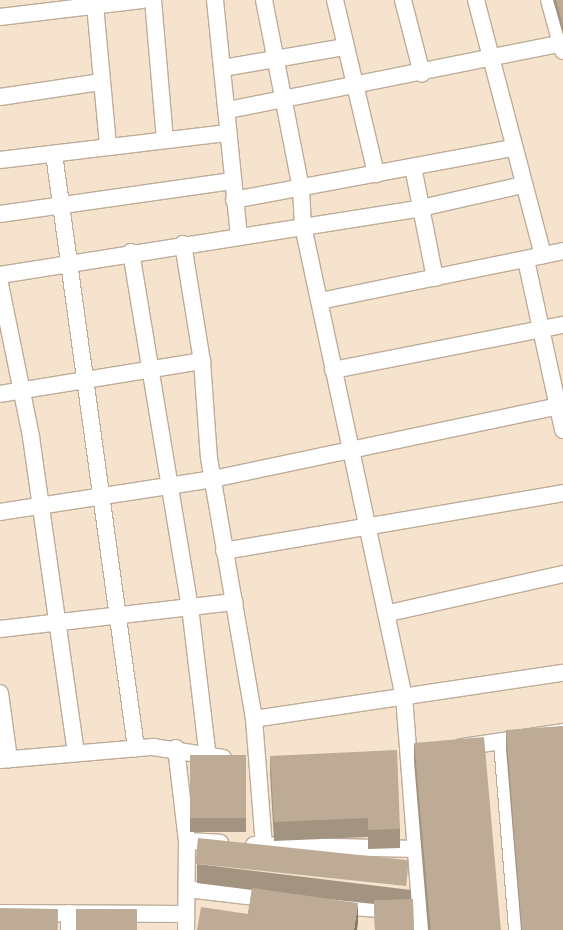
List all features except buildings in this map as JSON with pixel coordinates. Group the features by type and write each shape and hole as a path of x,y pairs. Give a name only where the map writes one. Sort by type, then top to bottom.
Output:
{"street":[{"path":"0,17 59,5 95,5 142,0"},
{"path":"153,0 165,139"},
{"path":"215,0 228,110 228,133 239,235"},
{"path":"264,0 301,188 303,226 333,370 389,613 404,696 412,753 422,930"},
{"path":"335,0 354,88 376,174"},
{"path":"402,0 422,74"},
{"path":"476,0 522,184 543,255"},
{"path":"228,110 354,88 562,45 549,0"},
{"path":"95,5 100,82 108,146"},
{"path":"223,68 345,47"},
{"path":"0,97 100,82"},
{"path":"0,160 228,133"},
{"path":"234,200 513,148"},
{"path":"54,154 66,263 136,748"},
{"path":"413,167 435,278"},
{"path":"0,214 233,181"},
{"path":"0,275 131,252 421,208 522,184"},
{"path":"183,244 202,361 213,479 254,719 264,846"},
{"path":"320,301 526,260 563,250"},
{"path":"131,252 148,371 190,607 208,757"},
{"path":"526,260 560,406 563,430"},
{"path":"0,284 22,390 41,506 59,622 76,753"},
{"path":"333,370 563,325"},
{"path":"0,394 202,361"},
{"path":"0,512 213,479 351,448 560,406"},
{"path":"224,551 563,493"},
{"path":"389,613 563,574"},
{"path":"0,629 234,602"},
{"path":"254,719 563,673"},
{"path":"0,693 4,760 136,748 176,748 208,757 258,761 278,760"},
{"path":"448,749 563,732"},
{"path":"502,742 517,930"},
{"path":"0,913 69,913 186,922 187,841 176,748"},
{"path":"392,754 430,751"},
{"path":"187,841 264,846 416,849"},
{"path":"187,889 293,902"},
{"path":"322,905 421,910"},
{"path":"69,913 69,930"}]}
